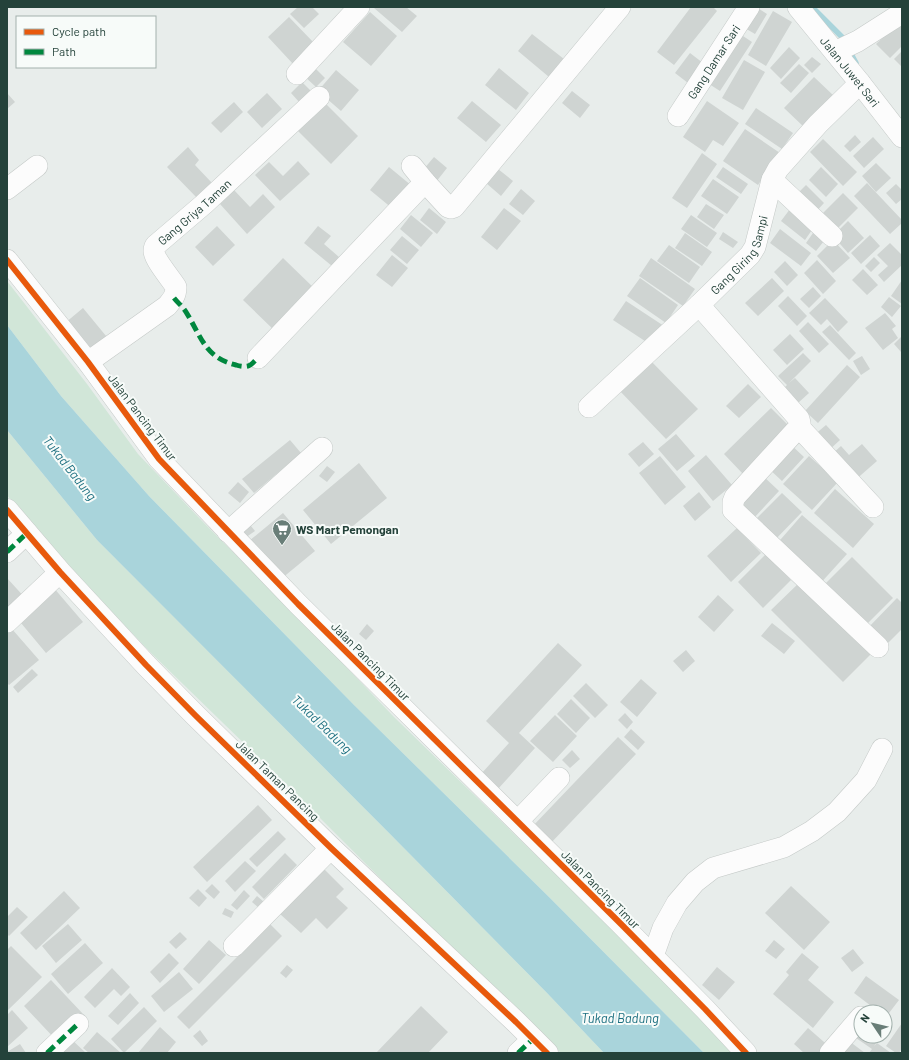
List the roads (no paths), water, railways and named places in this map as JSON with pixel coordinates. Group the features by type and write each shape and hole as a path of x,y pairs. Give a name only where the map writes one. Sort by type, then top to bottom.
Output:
{"street":[{"path":"297,74 359,7"},
{"path":"258,358 418,174 448,207 454,207 620,7"},
{"name":"Gang Damar Sari","path":"678,116 749,7"},
{"name":"Jalan Juwet Sari","path":"798,7 846,47 860,83 902,137"},
{"path":"846,47 902,13"},
{"name":"Gang Giring Sampi","path":"589,406 699,305 750,255 755,247 772,180 778,169 818,124 860,83"},
{"name":"Gang Griya Taman","path":"88,362 167,306 174,298 176,287 155,257 154,248 156,245 204,204 319,97"},
{"path":"7,189 37,166"},
{"path":"772,180 832,236"},
{"name":"Jalan Pancing Timur","path":"7,260 88,362 159,459 298,604 705,1008 746,1053"},
{"path":"699,305 799,419 800,423 799,427 735,497 733,502 733,510 878,647"},
{"path":"799,427 873,507"},
{"path":"228,532 322,448"},
{"name":"Jalan Taman Pancing","path":"7,510 60,572 146,665 331,848 516,1022 533,1048"},
{"path":"7,552 27,533"},
{"path":"7,622 60,572"},
{"path":"653,956 663,928 676,903 695,882 713,868 784,847 812,831 838,812 866,780 882,749"},
{"path":"518,821 559,778"},
{"path":"234,946 331,848"},
{"path":"47,1053 78,1024"},
{"path":"830,1053 853,1026"}],"water":[{"name":"Tukad Badung","path":"7,325 61,396 149,496 354,705 549,897 704,1053 604,1053 393,837 97,540 7,430"}],"waterway":[{"path":"812,7 842,37 856,63"}],"place":[{"name":"WS Mart Pemongan","path":"282,546"}]}
